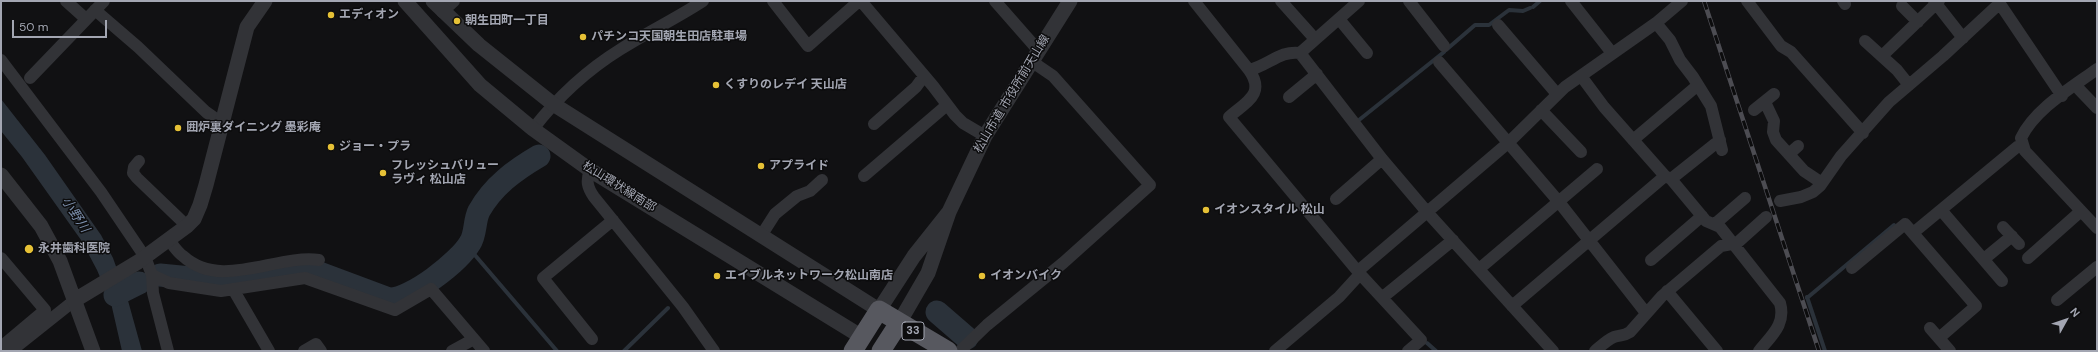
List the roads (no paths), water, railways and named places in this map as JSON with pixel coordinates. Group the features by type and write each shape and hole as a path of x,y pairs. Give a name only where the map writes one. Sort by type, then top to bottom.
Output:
{"highway":[{"path":"857,344 878,310"},
{"name":"33","path":"878,310 948,351"},
{"name":"33","path":"857,344 883,350 899,323"}],"street":[{"path":"66,1 86,19"},
{"path":"11,351 80,297 142,260 194,219 200,205 223,124 247,27 265,1"},
{"name":"松山環状線南部","path":"405,1 480,84 533,129 590,170 857,344"},
{"path":"437,6 454,1"},
{"path":"533,129 553,104 593,69 620,49 704,1"},
{"path":"773,1 808,46 860,1 963,123 985,136"},
{"path":"960,351 982,328 1063,263 1150,185 1035,55 995,1"},
{"name":"松山市道 市役所前天山線","path":"899,323 928,273 949,212 985,136 1070,1"},
{"path":"1194,1 1249,70 1256,81 1256,91 1252,97 1229,117 1359,273 1383,297 1421,340 1408,351"},
{"path":"1281,1 1315,39"},
{"path":"1300,53 1359,1"},
{"path":"1409,1 1444,46"},
{"path":"1571,1 1612,53"},
{"path":"1275,351 1339,297 1359,273 1426,212 1508,143 1557,94 1656,22 1682,1"},
{"path":"1747,1 1781,46 1791,52 1863,132"},
{"path":"1882,56 1918,22 1936,2 1963,38"},
{"path":"1780,200 1801,197 1813,192 1822,183 1841,156 1889,102 1963,38 1999,2 2062,96"},
{"path":"30,78 99,5 138,47 206,112 223,124"},
{"path":"437,6 479,45 553,104 878,310"},
{"path":"1902,6 1918,22"},
{"path":"1339,19 1367,53"},
{"path":"1512,306 1590,240 1668,178 1721,145 1711,106 1680,60 1670,40 1656,22"},
{"path":"1498,25 1557,94"},
{"path":"1865,41 1882,56 1909,85"},
{"path":"1249,70 1261,68 1281,55 1291,52 1300,53 1382,160 1426,212 1512,306 1548,349"},
{"path":"1,60 101,192 152,275 153,293 168,351"},
{"path":"1439,62 1559,202 1646,313"},
{"path":"2097,70 2075,85 2025,129 2021,138 2022,146 2097,228"},
{"path":"1289,97 1317,74"},
{"path":"874,124 916,87 924,76"},
{"path":"1580,76 1604,107 1702,216 1706,220 1716,223 1780,303 1783,313 1781,322 1759,351"},
{"path":"1633,140 1698,85"},
{"path":"2075,85 2097,108"},
{"path":"1754,110 1769,98 1774,121 1773,132 1776,140 1804,171 1822,183"},
{"path":"864,176 948,105"},
{"path":"1541,110 1581,152"},
{"path":"1789,154 1798,146"},
{"path":"1913,233 2017,147 2022,146"},
{"path":"1336,199 1382,160"},
{"path":"139,161 134,167 134,173 137,178 187,226"},
{"path":"1479,269 1597,169"},
{"path":"590,170 586,179 588,188 683,307 714,351"},
{"path":"1,175 41,226 80,297 92,351"},
{"path":"761,236 775,214 797,196 810,191 822,180"},
{"path":"1716,223 1745,198"},
{"path":"1941,210 2002,281"},
{"path":"2028,258 2081,211"},
{"name":"松山市道 市役所前天山線","path":"878,310 914,256 949,212"},
{"path":"1651,260 1702,216"},
{"path":"1595,351 1607,341 1615,337 1624,336 1630,332 1667,291 1721,246 1733,243 1746,237 1766,217"},
{"path":"592,339 543,278 613,220"},
{"path":"1852,268 1905,224 1976,306 1939,338"},
{"path":"1984,259 2015,240 2003,227"},
{"path":"169,240 183,257 198,266 214,270 251,269 307,258 319,260"},
{"path":"1383,297 1452,240"},
{"path":"1,258 45,310 1,347"},
{"path":"2057,300 2097,267"},
{"path":"152,275 169,283 221,291 305,278 395,310 431,289 484,351"},
{"path":"233,289 269,351"},
{"path":"1667,291 1711,349"},
{"path":"1930,328 1950,351"},
{"path":"452,351 474,339"},
{"path":"304,351 316,344 321,351"}],"water":[{"name":"小野川","path":"1,99 45,155 101,235 113,258 127,297 142,351 122,351 111,303 97,270 81,240 22,157 1,131"}],"waterway":[{"path":"1533,7 1540,1"},
{"path":"1446,50 1475,25 1489,25 1509,10 1523,11 1530,8"},
{"path":"1359,120 1444,52"},
{"path":"160,275 222,281 302,269 322,274 389,299 398,298 421,287 456,260 470,243 479,211 491,194 505,179 539,156"},
{"path":"1807,298 1894,225"},
{"path":"468,247 557,351"},
{"path":"115,295 139,283"},
{"path":"1807,297 1825,351"},
{"path":"624,351 668,308"},
{"path":"937,312 967,338"},
{"path":"1427,343 1436,351"}],"railway":[{"path":"1704,1 1819,351"}],"place":[{"name":"エディオン","path":"331,15"},
{"name":"朝生田町一丁目","path":"457,21"},
{"name":"パチンコ天国朝生田店駐車場","path":"583,37"},
{"name":"くすりのレデイ 天山店","path":"716,85"},
{"name":"囲炉裏ダイニング 墨彩庵","path":"178,128"},
{"name":"ジョー・プラ","path":"331,147"},
{"name":"アプライド","path":"761,166"},
{"name":"フレッシュバリュー ラヴィ 松山店","path":"383,173"},
{"name":"イオンスタイル 松山","path":"1206,210"},
{"name":"永井歯科医院","path":"29,249"},
{"name":"エイブルネットワーク松山南店","path":"717,276"},
{"name":"イオンバイク","path":"982,276"}]}
